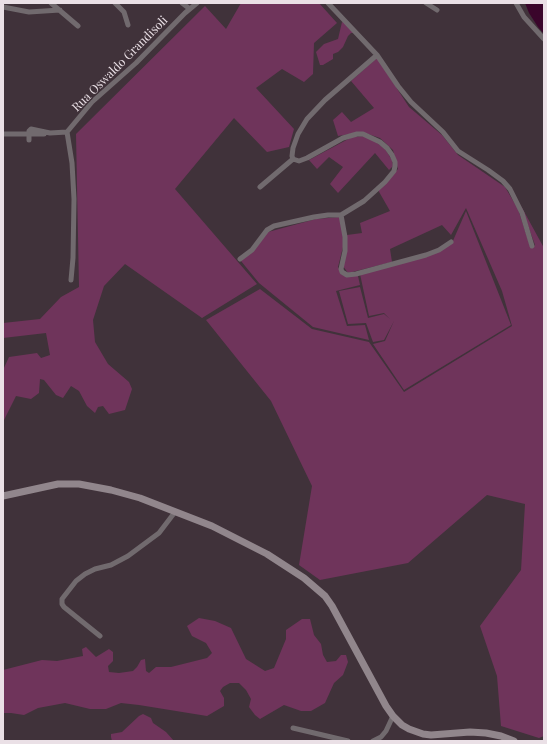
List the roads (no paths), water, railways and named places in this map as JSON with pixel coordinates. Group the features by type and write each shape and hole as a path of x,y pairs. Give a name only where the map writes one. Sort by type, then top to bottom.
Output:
{"main road":[{"path":"3,496 58,484 72,483 126,494 212,526 267,554 304,578 320,591 332,606 392,716 408,729 431,735 470,732 486,733 501,736 514,741"}],"street":[{"path":"51,3 78,26"},
{"path":"115,3 124,12 128,25"},
{"path":"182,3 190,9"},
{"name":"Rua Oswaldo Grandisoli","path":"67,132 92,102 136,63 197,3"},
{"path":"328,3 378,56 398,86 411,102 443,132 458,151 488,170 503,181 510,189 522,212 532,246"},
{"path":"426,3 437,10"},
{"path":"516,3 524,17 544,40"},
{"path":"3,7 29,12 60,10"},
{"path":"293,159 293,148 298,134 307,119 325,100 378,56"},
{"path":"29,137 29,131 31,129 50,133"},
{"path":"5,134 29,137 50,133 67,132 72,163 74,199 71,280"},
{"path":"240,259 252,250 267,230 274,226 314,217 341,215 364,201 385,182 394,171 395,162 387,148 371,137 357,134 343,138 307,158 299,161 293,159"},
{"path":"260,187 293,159"},
{"path":"341,215 345,237 345,251 341,266 342,272 347,275 426,255 439,250 451,242"},
{"path":"100,636 68,610 62,604 62,599 76,581 85,574 95,569 111,565 128,556 159,533 174,512"},
{"path":"373,741 381,737 386,731 392,716"},
{"path":"293,728 348,741"}]}
